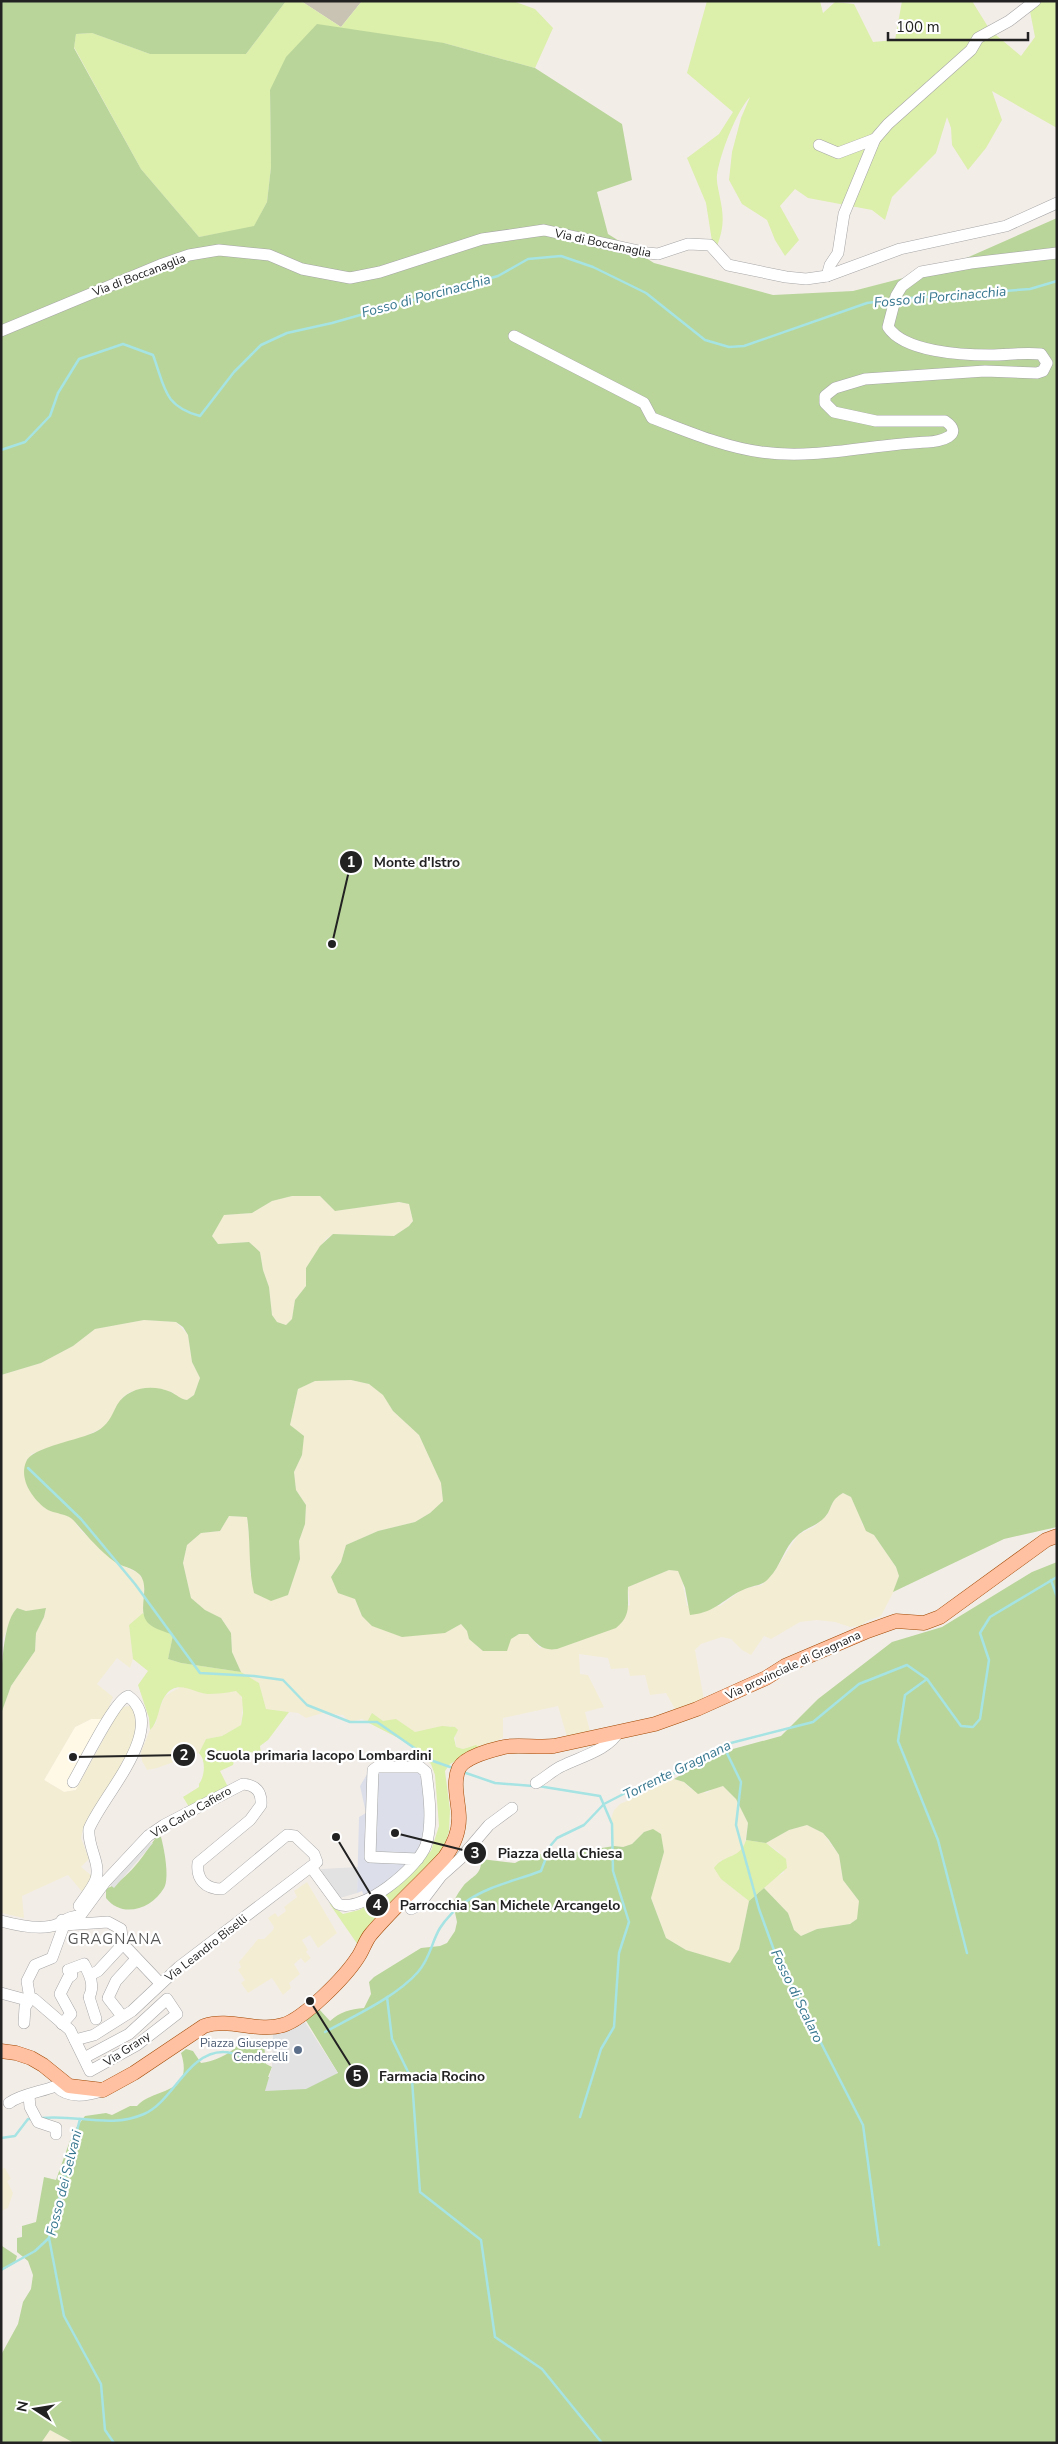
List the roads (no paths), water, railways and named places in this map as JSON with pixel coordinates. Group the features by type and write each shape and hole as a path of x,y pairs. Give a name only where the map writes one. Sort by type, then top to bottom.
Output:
{"main road":[{"name":"Via provinciale di Gragnana","path":"426,1878 445,1858 456,1835 459,1820 459,1771 475,1757 506,1746 540,1748 554,1746 655,1724 698,1709 766,1678 785,1666 864,1632 896,1621 924,1623 940,1617 1046,1540 1057,1536"},
{"path":"1,2051 31,2058 69,2086 103,2090 134,2073 204,2026 230,2022 268,2028 293,2022 348,1972 369,1936 426,1878"}],"street":[{"path":"827,276 830,265 838,253 844,214 875,140 888,124 970,50 978,38 1009,21 1035,1"},
{"path":"819,145 838,152 875,140"},
{"name":"Via di Boccanaglia","path":"1,331 160,264 189,255 219,250 269,255 302,269 350,278 380,272 482,239 544,230 658,254 688,244 710,245 728,265 786,277 806,279 827,276 900,249 1006,226 1057,203"},
{"path":"514,336 644,403 652,418 728,446 761,452 798,454 908,443 941,442 948,438 951,432 950,426 945,421 876,421 830,410 824,403 825,396 835,388 865,379 985,371 1037,373 1043,371 1047,363 1041,354 989,355 930,350 892,334 888,326 896,296 902,286 921,272 971,263 1057,253"},
{"path":"24,2023 25,2007 30,1999 27,1981 35,1965 52,1958 66,1921 96,1879 95,1862 88,1838 89,1829 127,1765 143,1726 139,1711 128,1696 123,1697 114,1708 74,1782"},
{"path":"536,1783 560,1766 577,1760 608,1743 615,1737 618,1731"},
{"path":"311,1866 338,1904 351,1906 386,1888 418,1859 425,1846 429,1831 426,1772 420,1767 374,1768 370,1857 418,1859"},
{"name":"Via Carlo Cafiero","path":"1,1921 13,1924 47,1926 80,1916 105,1882 148,1836 164,1825 243,1784 253,1785 258,1789 261,1800 258,1812 201,1858 198,1862 198,1876 206,1885 222,1889 287,1835 292,1834 314,1854 317,1862 311,1866"},
{"path":"426,1878 429,1881 428,1884 411,1909 418,1905 441,1876 460,1859 489,1825 512,1808"},
{"name":"Via Leandro Biselli","path":"75,2040 94,2035 132,2011 179,1967 311,1866"},
{"path":"66,1921 108,1922 121,1929 123,1944 160,1983"},
{"path":"90,1975 98,1971 123,1944"},
{"path":"122,2016 108,1998 116,1981 136,1959"},
{"path":"62,2024 71,2014 94,2014 89,1997 93,1990 90,1975 84,1964 68,1970 72,1975 56,1991 71,2014"},
{"path":"1,1993 30,1999"},
{"name":"Via Grany","path":"30,1999 34,1999 70,2030 90,2071 137,2046 177,2014 167,2000 129,2034 84,2058"},
{"path":"29,2102 56,2086 68,2094 87,2096 103,2090"},
{"path":"9,2103 17,2097 29,2102 38,2122 56,2128 56,2134"}],"waterway":[{"name":"Fosso di Porcinacchia","path":"1,450 25,442 50,416 58,393 79,359 123,344 153,355 163,386 172,401 188,412 200,416 234,372 261,345 287,333 332,323 498,276 528,259 561,256 593,267 646,293 705,340 729,347 744,346 867,303 890,300"},
{"name":"Fosso di Porcinacchia","path":"898,299 1030,289 1057,281"},
{"path":"28,1468 81,1519 135,1584 200,1673 254,1676 283,1680 307,1705 350,1722 377,1722 433,1761 453,1768"},
{"name":"Torrente Gragnana","path":"325,2032 387,1998 409,1981 426,1961 442,1925 461,1905 482,1892 541,1871 551,1845 557,1838 584,1825 604,1804 635,1788 677,1772 723,1745 813,1722 859,1684 907,1665 927,1679 961,1726 973,1727 980,1719 989,1660 980,1633 990,1617 1057,1577"},
{"path":"1051,1580 1057,1597"},
{"path":"927,1679 905,1695 898,1741 938,1840 967,1953"},
{"name":"Fosso di Scalaro","path":"723,1745 741,1782 736,1825 759,1909 775,1953 863,2125 879,2245"},
{"path":"463,1772 495,1783 533,1786"},
{"path":"538,1786 600,1796 612,1824 613,1871 629,1922 619,1953 614,2027 601,2049 580,2117"},
{"path":"387,1997 392,2039 412,2080 420,2192 481,2240 495,2337 542,2369 602,2443"},
{"name":"Torrente Gragnana","path":"42,2118 55,2117 106,2121 131,2118 144,2114 154,2108 191,2068 211,2054 228,2052 254,2059"},
{"name":"Torrente Gragnana","path":"1,2138 15,2136 28,2119 32,2119"},
{"name":"Fosso dei Selvani","path":"80,2119 49,2238 64,2316 101,2384 105,2430 114,2443"},
{"path":"1,2270 35,2251 49,2238"}],"place":[{"name":"Monte d'Istro","path":"332,944"},
{"name":"Scuola primaria Iacopo Lombardini","path":"73,1757"},
{"name":"Piazza della Chiesa","path":"395,1833"},
{"name":"Parrocchia San Michele Arcangelo","path":"336,1837"},
{"name":"Farmacia Rocino","path":"310,2001"},
{"name":"Piazza Giuseppe Cenderelli","path":"298,2050"}],"district":[{"name":"GRAGNANA","path":"115,1939"}]}
